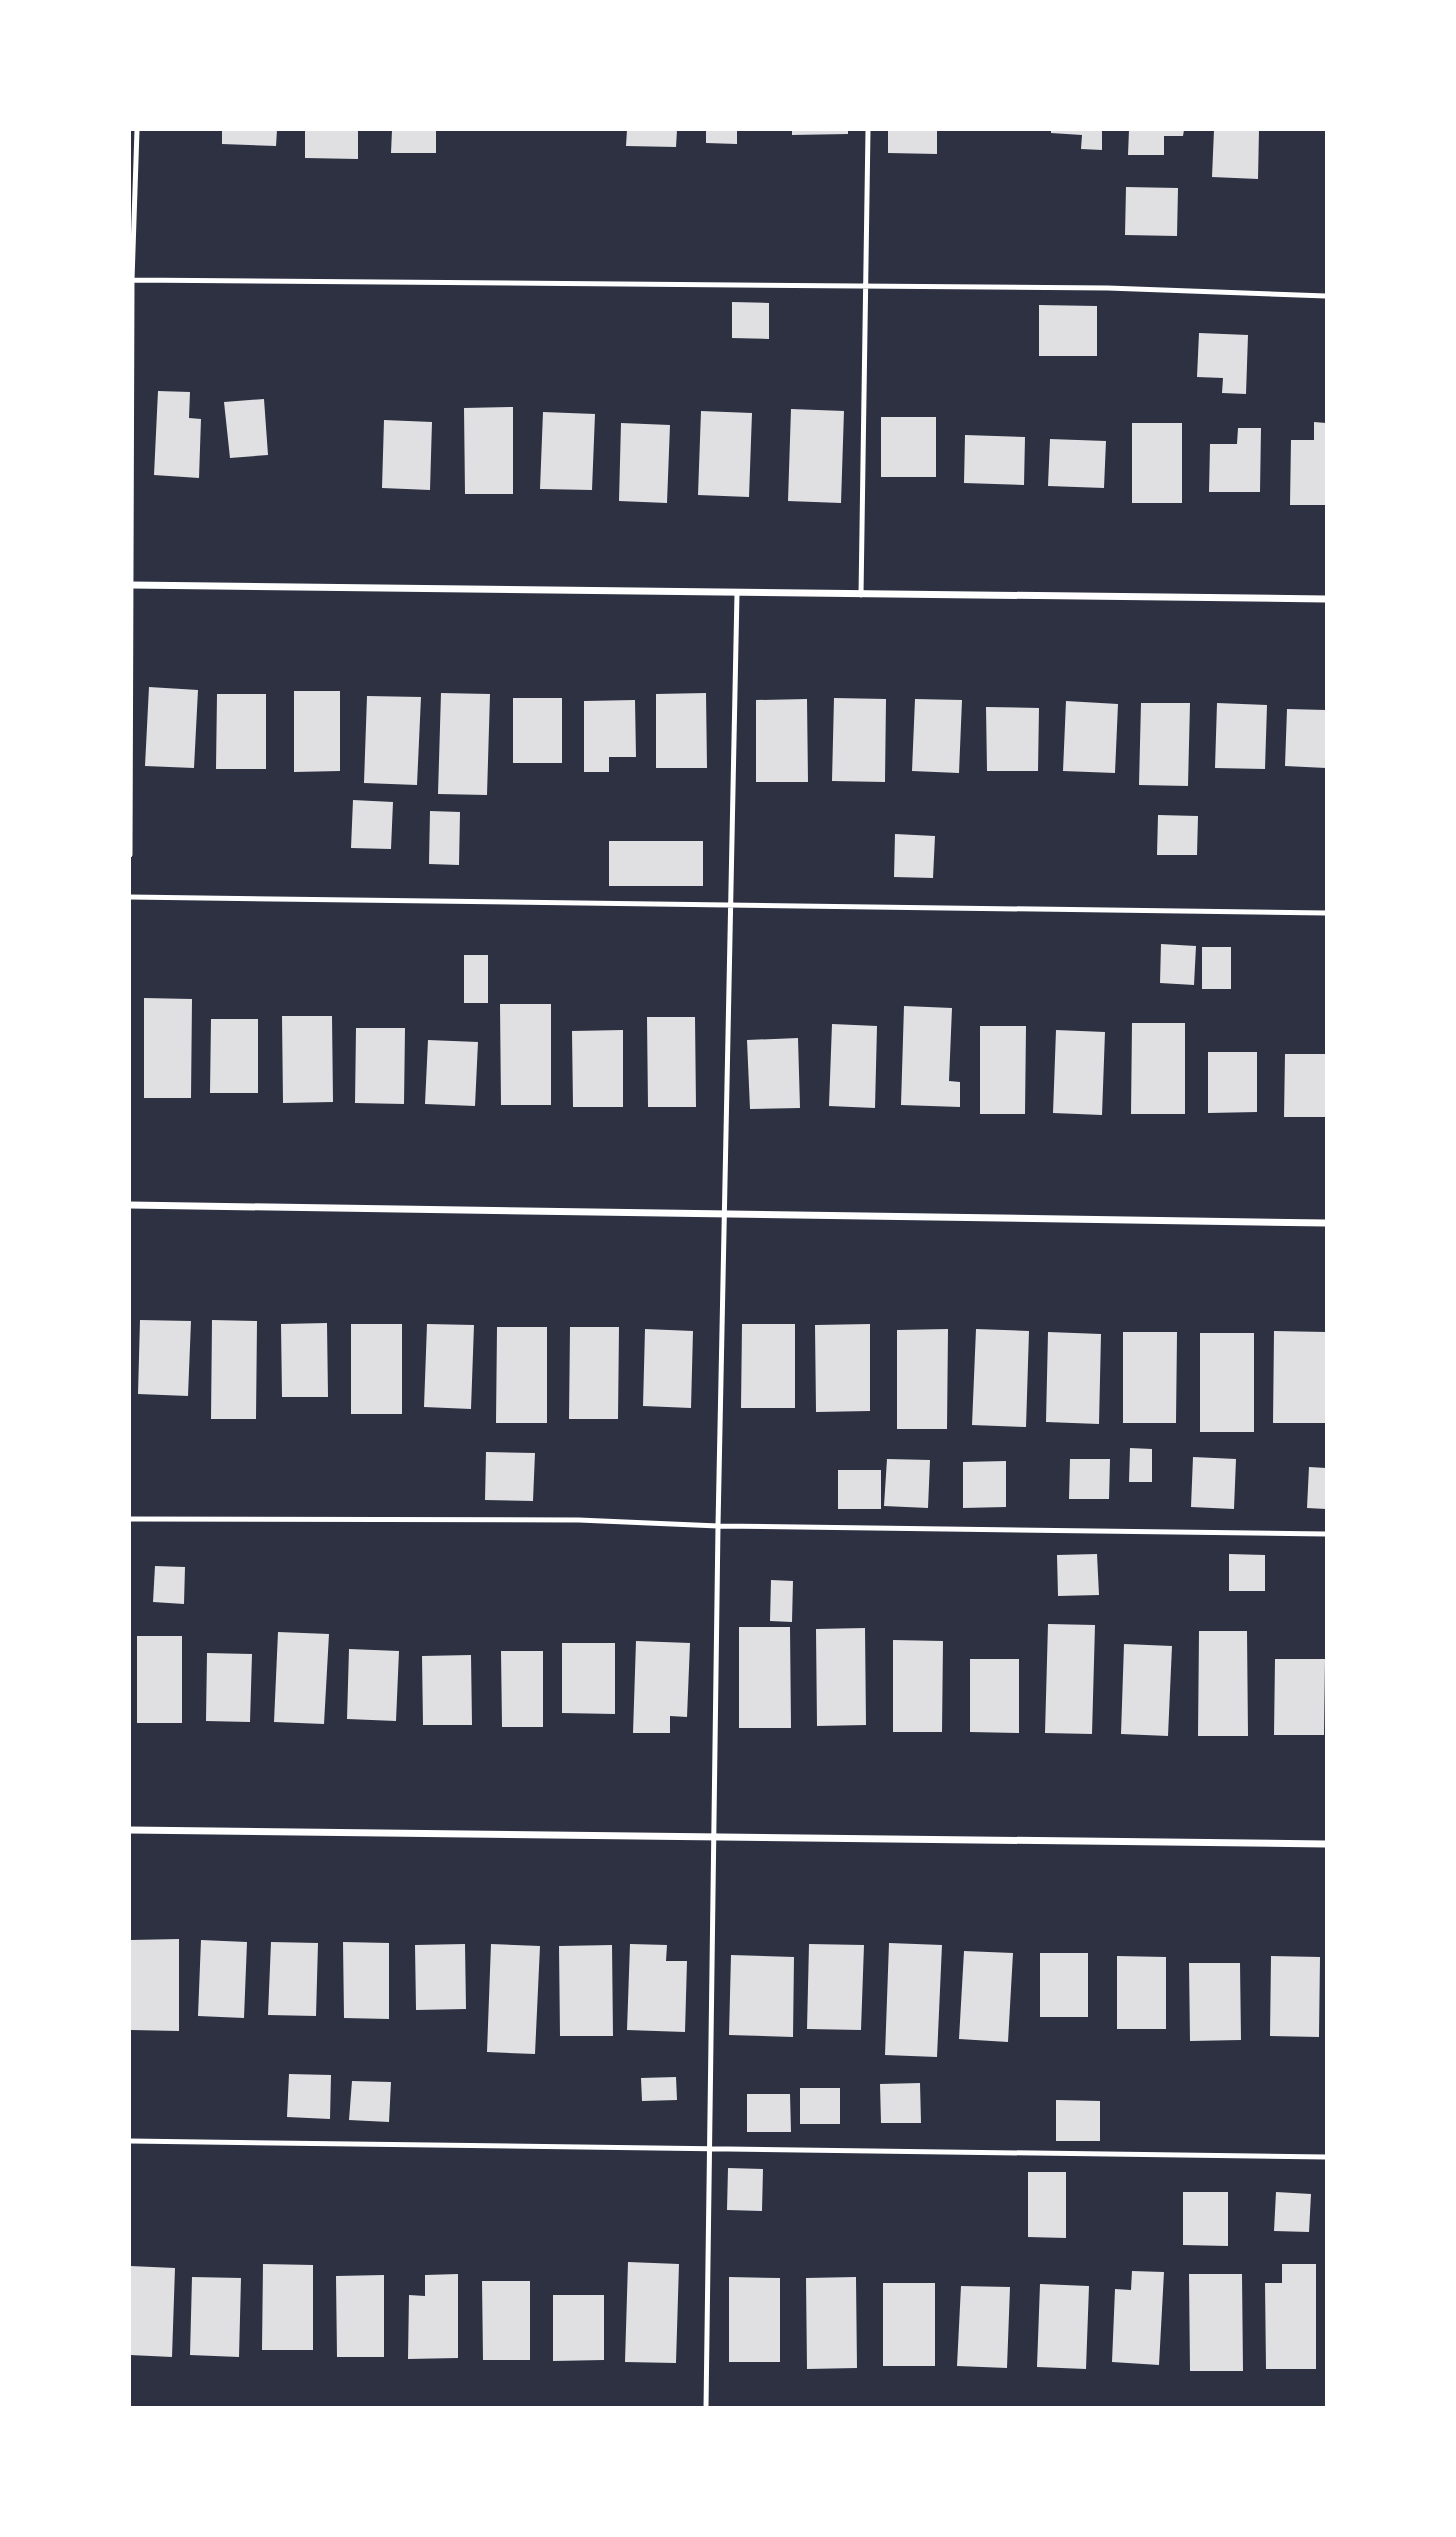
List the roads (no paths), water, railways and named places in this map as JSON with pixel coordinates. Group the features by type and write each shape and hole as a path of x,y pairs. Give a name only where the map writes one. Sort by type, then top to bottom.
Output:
{"street":[{"path":"131,585 1326,599"},
{"path":"130,1205 1326,1223"},
{"path":"130,1830 1326,1844"}],"lane":[{"path":"130,855 132,280 137,130"},
{"path":"861,594 868,130"},
{"path":"132,280 1108,288 1326,296"},
{"path":"706,2407 718,1526 737,593"},
{"path":"130,897 1326,912"},
{"path":"130,1519 579,1520 718,1526 1326,1534"},
{"path":"130,2141 1326,2157"}]}
